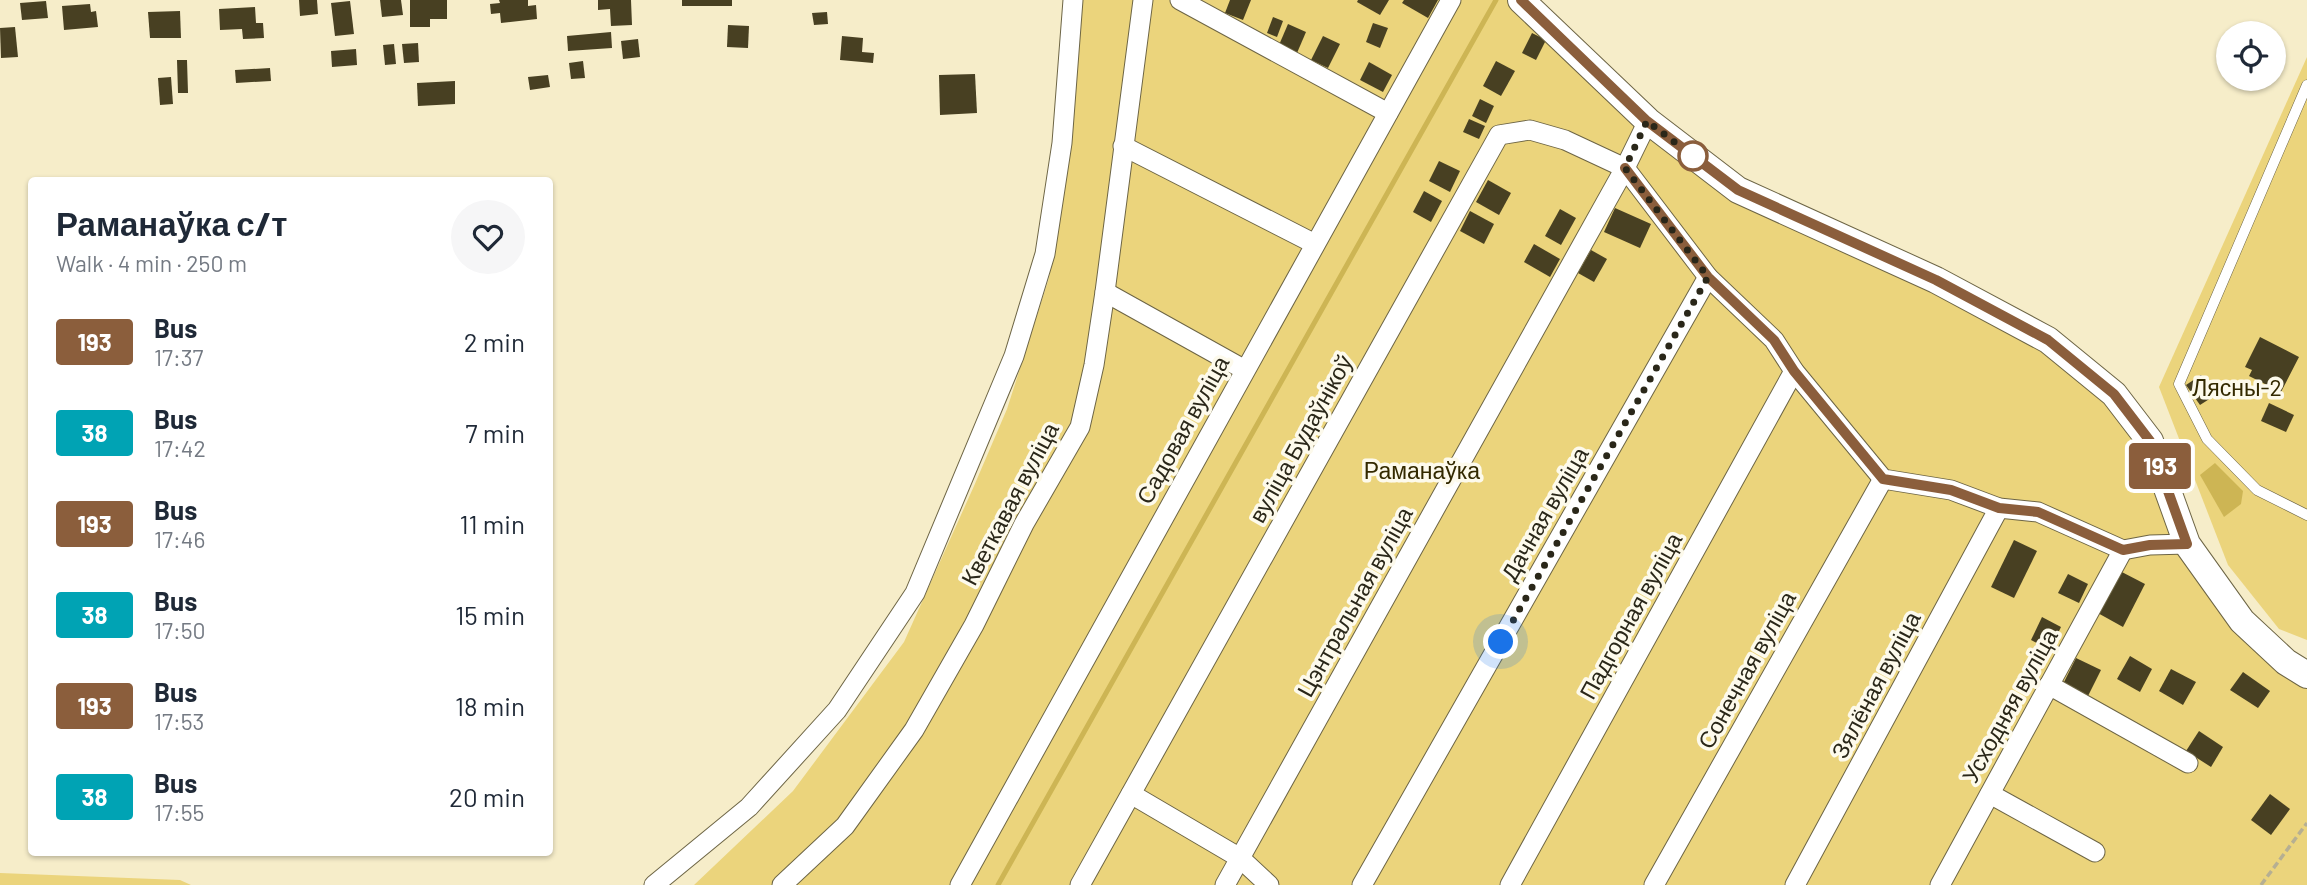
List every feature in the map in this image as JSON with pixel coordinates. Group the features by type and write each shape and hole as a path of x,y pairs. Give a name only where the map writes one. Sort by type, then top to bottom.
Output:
{"main road":[{"path":"1521,0 1647,121 1738,190 1936,280 2048,340 2114,394 2150,441 2187,544 2242,621 2286,662 2307,675"}],"street":[{"path":"654,885 749,807 837,710 915,593 1014,356 1045,254 1062,143 1073,0"},
{"name":"Кветкавая вуліца","path":"782,885 845,826 914,730 974,625 1024,524 1080,427 1094,365 1105,292 1143,0"},
{"path":"1180,0 1388,113"},
{"name":"Садовая вуліца","path":"960,885 1451,0"},
{"name":"Цэнтральная вуліца","path":"1225,885 1625,168 1647,121"},
{"name":"вуліца Будаўнікоў","path":"1080,885 1499,135 1530,130 1565,140 1625,168"},
{"path":"1123,146 1315,244"},
{"path":"1625,168 1708,277 1774,340 1794,371 1883,479 1951,490 1999,508 2038,512 2123,550 2150,545 2187,544"},
{"name":"Дачная вуліца","path":"1362,885 1708,277"},
{"path":"1105,292 1245,370"},
{"name":"Падгорная вуліца","path":"1510,885 1794,371"},
{"name":"Сонечная вуліца","path":"1654,885 1883,479"},
{"name":"Зялёная вуліца","path":"1795,885 1999,508"},
{"name":"Усходняя вуліца","path":"1940,885 2123,550"},
{"path":"2049,685 2188,764"},
{"path":"1131,793 1240,858 1269,885"},
{"path":"1990,794 2095,852"}],"lane":[{"path":"2307,85 2179,384 2207,439 2256,490 2307,515"}],"path":[{"path":"2261,885 2307,823"}],"green space":[{"name":"Раманаўка","path":"1078,0 1515,0 1738,190 1935,280 2114,394 2187,544 2307,683 2307,885 694,885 793,791 904,642 974,486 1007,409 1049,278 1078,45"},
{"name":"Лясны-2","path":"2307,57 2307,640 2279,629 2228,565 2159,387"},
{"path":"0,873 180,880 191,885 0,885"}],"shaded area":[{"path":"2215,463 2243,491 2241,504 2224,517 2200,475"}],"building":[{"path":"299,0 317,0 318,14 300,16"},
{"path":"380,0 401,0 403,15 382,17"},
{"path":"410,0 447,0 447,19 430,19 430,27 410,27"},
{"path":"499,0 528,0 528,6 536,5 537,19 501,23 500,13 491,14 490,4 500,3"},
{"path":"598,0 631,0 632,25 611,26 610,9 598,10"},
{"path":"682,0 732,0 732,6 682,6"},
{"path":"1230,0 1251,0 1243,20 1225,13"},
{"path":"1389,0 1380,15 1357,2"},
{"path":"1404,0 1438,0 1428,18 1402,3"},
{"path":"46,1 48,18 22,20 20,3"},
{"path":"350,1 354,34 335,36 331,3"},
{"path":"90,4 91,12 96,11 98,27 64,30 62,6"},
{"path":"255,7 256,23 263,23 264,38 243,39 242,29 220,30 219,9"},
{"path":"180,11 181,38 150,38 148,12"},
{"path":"827,12 828,24 814,25 812,13"},
{"path":"1273,17 1283,21 1277,37 1267,33"},
{"path":"1373,23 1388,28 1380,48 1366,42"},
{"path":"1288,24 1306,32 1297,53 1279,45"},
{"path":"728,25 749,26 748,48 727,47"},
{"path":"15,27 18,57 1,58 0,28"},
{"path":"611,32 612,48 568,51 567,36"},
{"path":"1532,33 1546,40 1536,60 1522,53"},
{"path":"842,36 863,38 862,52 874,53 873,63 840,60"},
{"path":"1323,36 1340,44 1328,68 1311,60"},
{"path":"638,39 640,57 623,59 621,41"},
{"path":"418,43 419,62 404,63 402,44"},
{"path":"394,44 396,64 385,65 383,45"},
{"path":"356,49 357,65 332,67 331,51"},
{"path":"177,60 187,60 188,93 178,93"},
{"path":"583,61 585,78 571,79 569,63"},
{"path":"1496,61 1515,71 1501,96 1483,86"},
{"path":"1369,62 1392,75 1383,92 1360,80"},
{"path":"270,68 271,81 236,83 235,70"},
{"path":"975,74 977,113 940,115 939,75"},
{"path":"548,75 550,87 530,90 528,77"},
{"path":"171,77 173,104 160,105 158,78"},
{"path":"455,81 455,104 418,106 417,83"},
{"path":"1480,99 1494,106 1486,123 1472,116"},
{"path":"1469,119 1485,126 1479,139 1463,132"},
{"path":"1439,161 1460,171 1450,192 1429,181"},
{"path":"1488,180 1511,193 1499,215 1476,202"},
{"path":"1424,191 1442,201 1431,222 1413,212"},
{"path":"1615,208 1651,224 1640,248 1604,232"},
{"path":"1560,209 1576,218 1561,245 1545,236"},
{"path":"1470,211 1494,224 1484,244 1460,231"},
{"path":"1534,244 1560,259 1550,277 1524,262"},
{"path":"1591,250 1607,259 1594,282 1578,273"},
{"path":"2260,337 2299,357 2281,392 2249,376 2252,370 2245,367"},
{"path":"2201,375 2214,396 2200,405 2186,385"},
{"path":"2269,403 2294,415 2286,432 2261,421"},
{"path":"2014,540 2037,551 2014,598 1991,587"},
{"path":"2118,570 2145,584 2123,627 2096,612"},
{"path":"2068,574 2088,584 2079,603 2058,593"},
{"path":"2042,617 2061,627 2050,650 2031,640"},
{"path":"2130,656 2152,669 2140,692 2117,679"},
{"path":"2076,658 2101,670 2088,696 2063,684"},
{"path":"2171,669 2196,682 2183,705 2159,691"},
{"path":"2243,672 2270,691 2258,708 2230,690"},
{"path":"2199,731 2223,747 2211,767 2186,751"},
{"path":"2270,794 2290,809 2271,835 2251,820"}],"waterway":[{"path":"998,885 1496,0"}],"bus line":[{"name":"193","path":"1521,0 1647,121 1738,190 1936,280 2048,340 2114,394 2150,441 2187,544 2150,545 2123,550 2038,512 1999,508 1951,490 1883,479 1794,371 1774,340 1708,277 1625,168"}],"route":[{"path":"1501,642 1708,277 1625,168 1647,121 1702,163 1693,156"}]}
